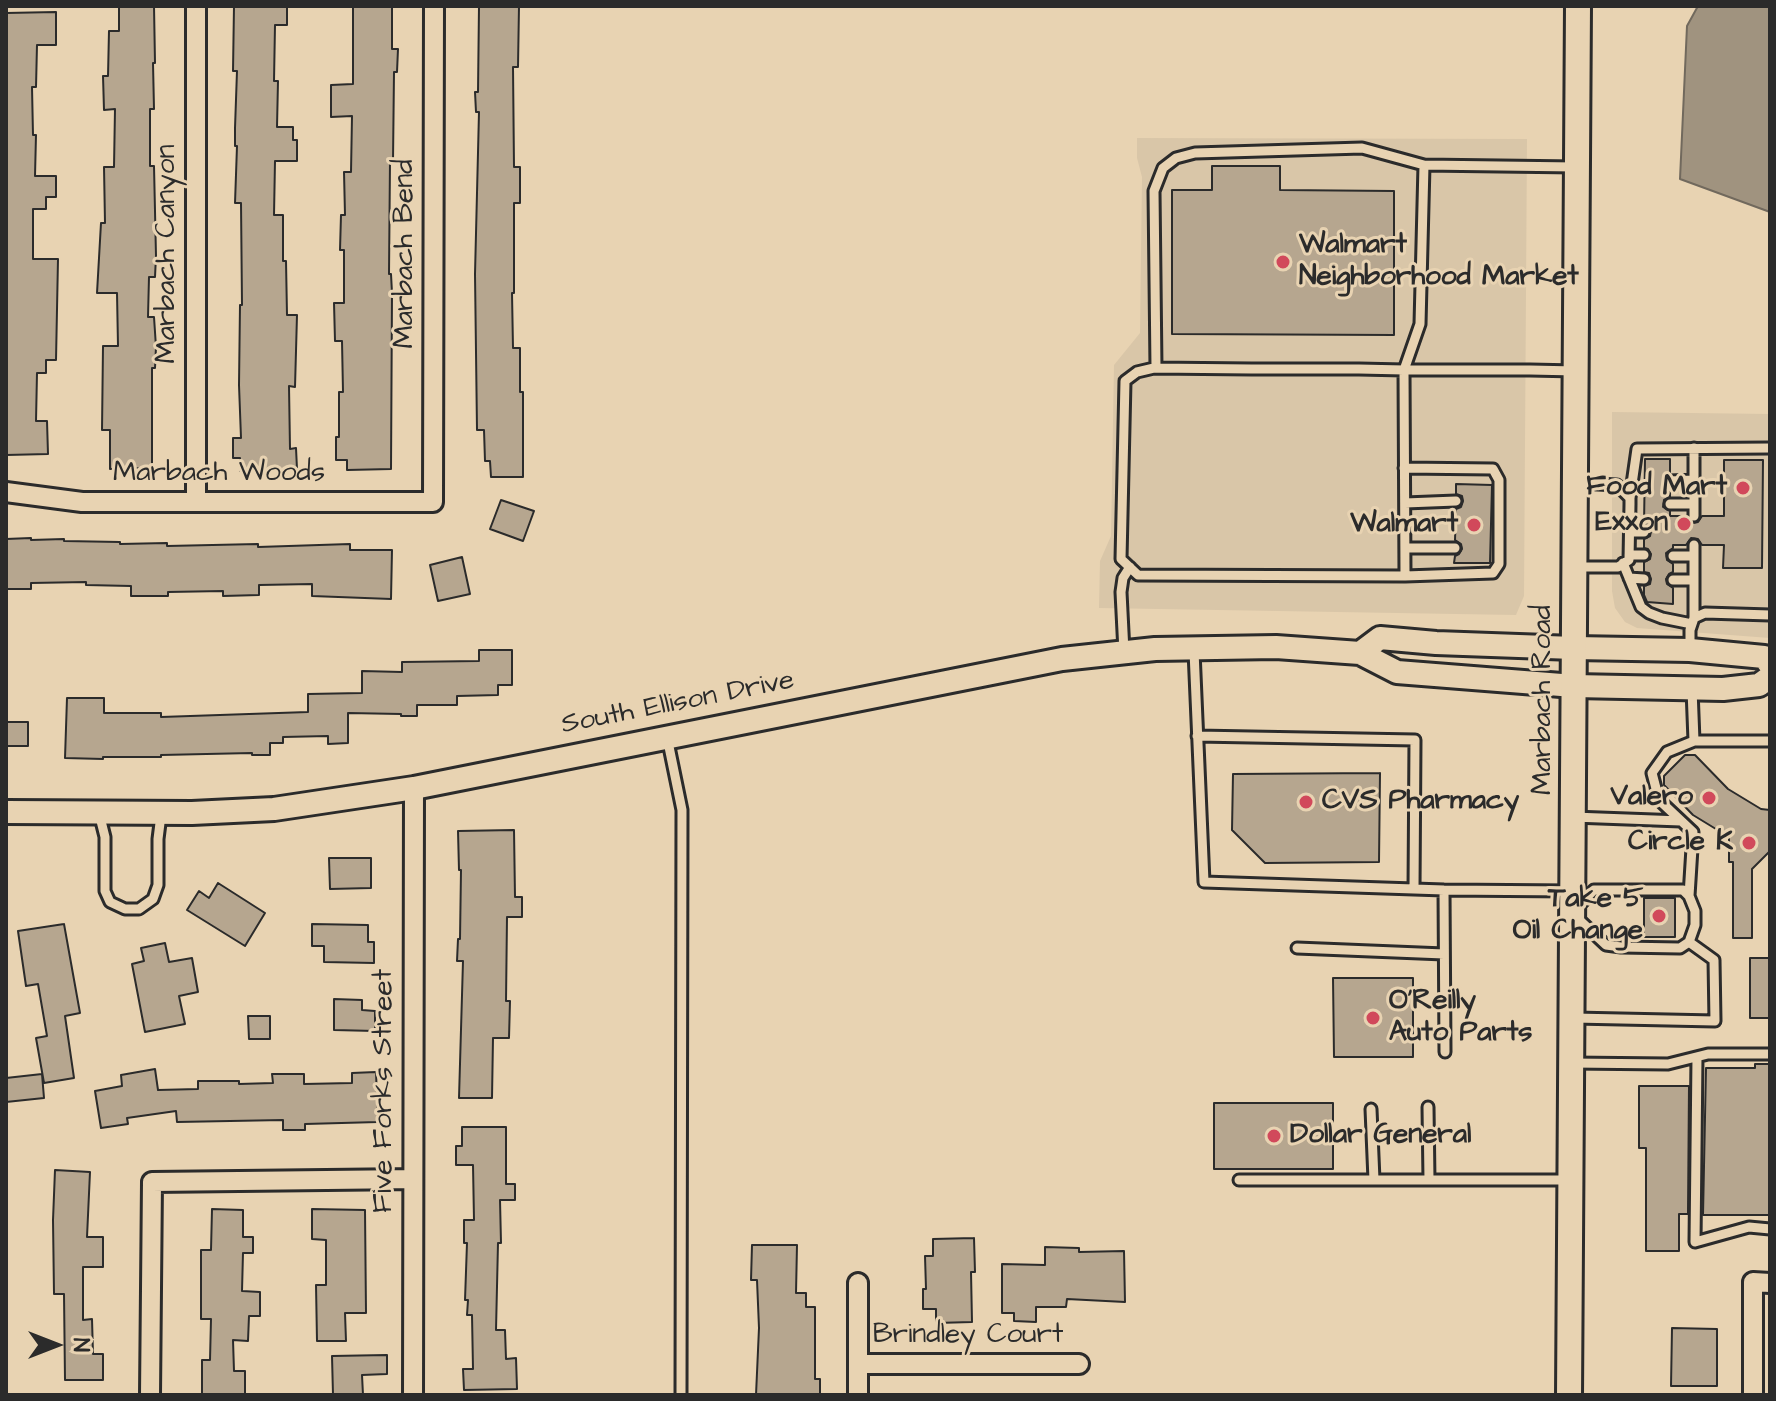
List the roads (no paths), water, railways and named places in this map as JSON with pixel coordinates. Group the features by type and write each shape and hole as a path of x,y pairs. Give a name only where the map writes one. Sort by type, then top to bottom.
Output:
{"main road":[{"name":"Marbach Road","path":"1569,1395 1578,6"}],"street":[{"name":"Marbach Canyon","path":"196,6 196,501"},
{"name":"Marbach Bend","path":"433,502 434,6"},
{"name":"Marbach Woods","path":"6,492 82,502 433,502"},
{"name":"South Ellison Drive","path":"1360,653 1380,638 1436,643 1690,650 1764,657 1770,665"},
{"name":"South Ellison Drive","path":"6,812 161,813 274,809 414,788 1062,659 1155,649 1276,647 1360,653 1397,672 1574,686 1723,689 1759,685 1770,677"},
{"path":"1690,650 1692,689"},
{"name":"Five Forks Street","path":"413,1395 414,788"},
{"path":"150,1395 152,1182 413,1179"},
{"path":"1753,1395 1761,1282"},
{"path":"858,1283 858,1395"},
{"name":"Brindley Court","path":"858,1364 1079,1364"}],"lane":[{"path":"1156,368 1154,191 1163,168 1176,158 1195,153 1362,148 1424,165 1577,167"},
{"path":"1405,576 1404,370 1420,324 1424,165"},
{"path":"1404,468 1493,469 1499,480 1495,501 1495,548 1499,564 1493,573 1405,576 1138,575 1121,559 1125,381 1137,372 1156,368 1576,371"},
{"path":"1694,448 1694,516"},
{"path":"1770,448 1637,449 1626,559 1629,578 1641,607 1649,613 1662,618 1693,621 1705,613 1770,615"},
{"path":"1670,481 1694,480"},
{"path":"1633,481 1645,481"},
{"path":"1575,483 1617,485 1630,501 1645,504"},
{"path":"1405,503 1456,501"},
{"path":"1670,504 1694,504"},
{"path":"1630,532 1644,532"},
{"path":"1405,548 1455,548"},
{"path":"1673,556 1694,550 1690,650"},
{"path":"1575,567 1618,567 1626,559 1644,555"},
{"path":"1124,652 1121,592 1123,578 1130,567"},
{"path":"1629,578 1644,579"},
{"path":"1673,580 1694,580"},
{"path":"1194,648 1204,882 1444,890 1572,902 1594,890 1686,893"},
{"path":"1692,689 1694,741"},
{"path":"1197,736 1415,740 1414,889"},
{"path":"667,737 682,810 681,1395"},
{"path":"1572,902 1606,945 1680,948 1689,942 1695,925 1695,911 1686,893 1693,832 1659,800 1652,773 1667,752 1694,741 1770,741"},
{"path":"99,813 105,837 105,891 110,902 125,909 139,909 153,899 158,885 161,813"},
{"path":"1573,817 1681,821"},
{"path":"1444,890 1445,1052"},
{"path":"1572,1018 1715,1021 1714,960 1689,942"},
{"path":"1297,948 1444,954"},
{"path":"1571,1063 1668,1064 1708,1054 1770,1054"},
{"path":"1697,1057 1695,1242 1749,1227 1770,1229"},
{"path":"1428,1107 1429,1180"},
{"path":"1371,1109 1374,1180"},
{"path":"1239,1180 1570,1180"}],"place":[{"name":"Walmart Neighborhood Market","path":"1283,262"},
{"name":"Food Mart","path":"1743,488"},
{"name":"Exxon","path":"1684,524"},
{"name":"Walmart","path":"1474,525"},
{"name":"Valero","path":"1709,798"},
{"name":"CVS Pharmacy","path":"1306,802"},
{"name":"Circle K","path":"1749,843"},
{"name":"Take 5 Oil Change","path":"1659,916"},
{"name":"O'Reilly Auto Parts","path":"1373,1018"},
{"name":"Dollar General","path":"1274,1136"}]}
